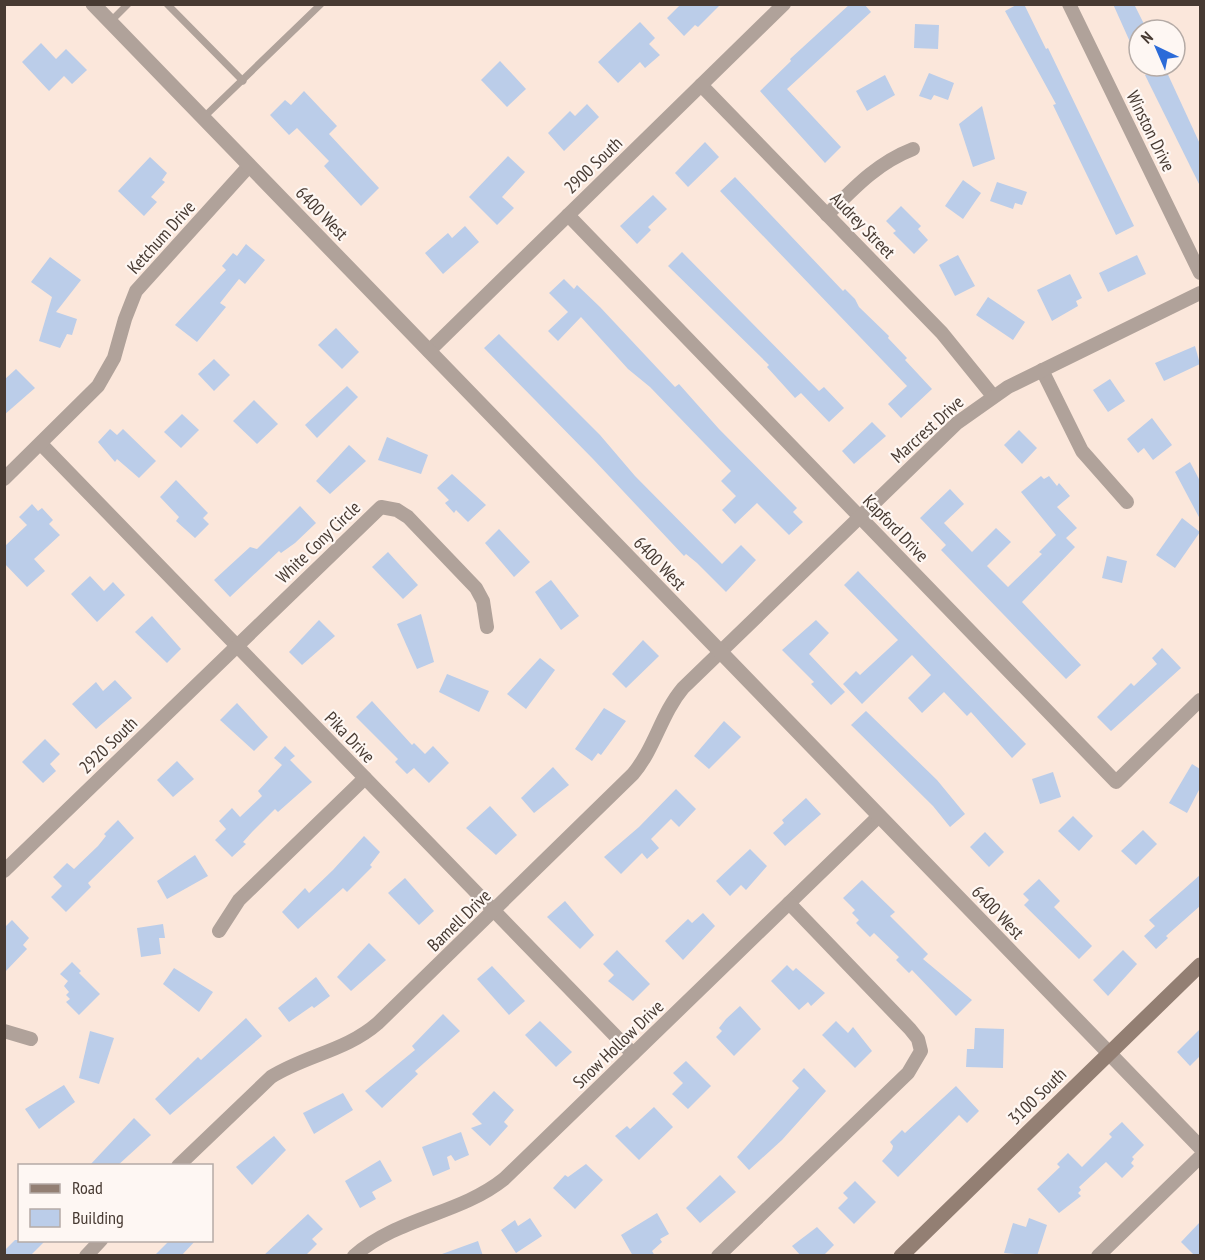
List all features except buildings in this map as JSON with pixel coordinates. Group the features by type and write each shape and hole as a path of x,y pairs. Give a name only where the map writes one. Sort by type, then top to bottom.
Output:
{"main road":[{"name":"3100 South","path":"901,1256 1200,965"}],"street":[{"name":"6400 West","path":"93,4 1200,1147"},
{"name":"2900 South","path":"429,351 784,4"},
{"name":"Winston Drive","path":"1069,4 1200,273"},
{"name":"Audrey Street","path":"701,85 942,333 993,396"},
{"path":"827,215 874,169 890,158 913,149"},
{"name":"Ketchum Drive","path":"4,479 41,444 104,377 114,358 132,300 143,282 249,166"},
{"name":"Kapford Drive","path":"568,215 1116,782 1200,700"},
{"name":"Marcrest Drive","path":"720,652 942,435 993,396 1200,293"},
{"path":"1042,370 1082,450 1127,502"},
{"name":"Pika Drive","path":"41,444 633,1054"},
{"name":"White Cony Circle","path":"237,646 381,507 397,510 408,517 471,582 483,601 487,627"},
{"name":"2920 South","path":"4,871 237,646"},
{"name":"Bamell Drive","path":"180,1164 271,1077 289,1067 339,1049 371,1030 633,774 647,755 678,694 720,652"},
{"path":"219,931 239,900 365,778"},
{"name":"Snow Hollow Drive","path":"354,1256 386,1233 468,1201 497,1185 879,816"},
{"path":"718,1256 908,1073 921,1051 918,1039 910,1029 789,903"},
{"path":"4,1031 31,1039"},
{"path":"1098,1256 1200,1157"},
{"path":"86,1256 99,1242"}],"lane":[{"path":"110,22 128,4"},
{"path":"167,4 243,81"},
{"path":"203,118 321,4"}]}
